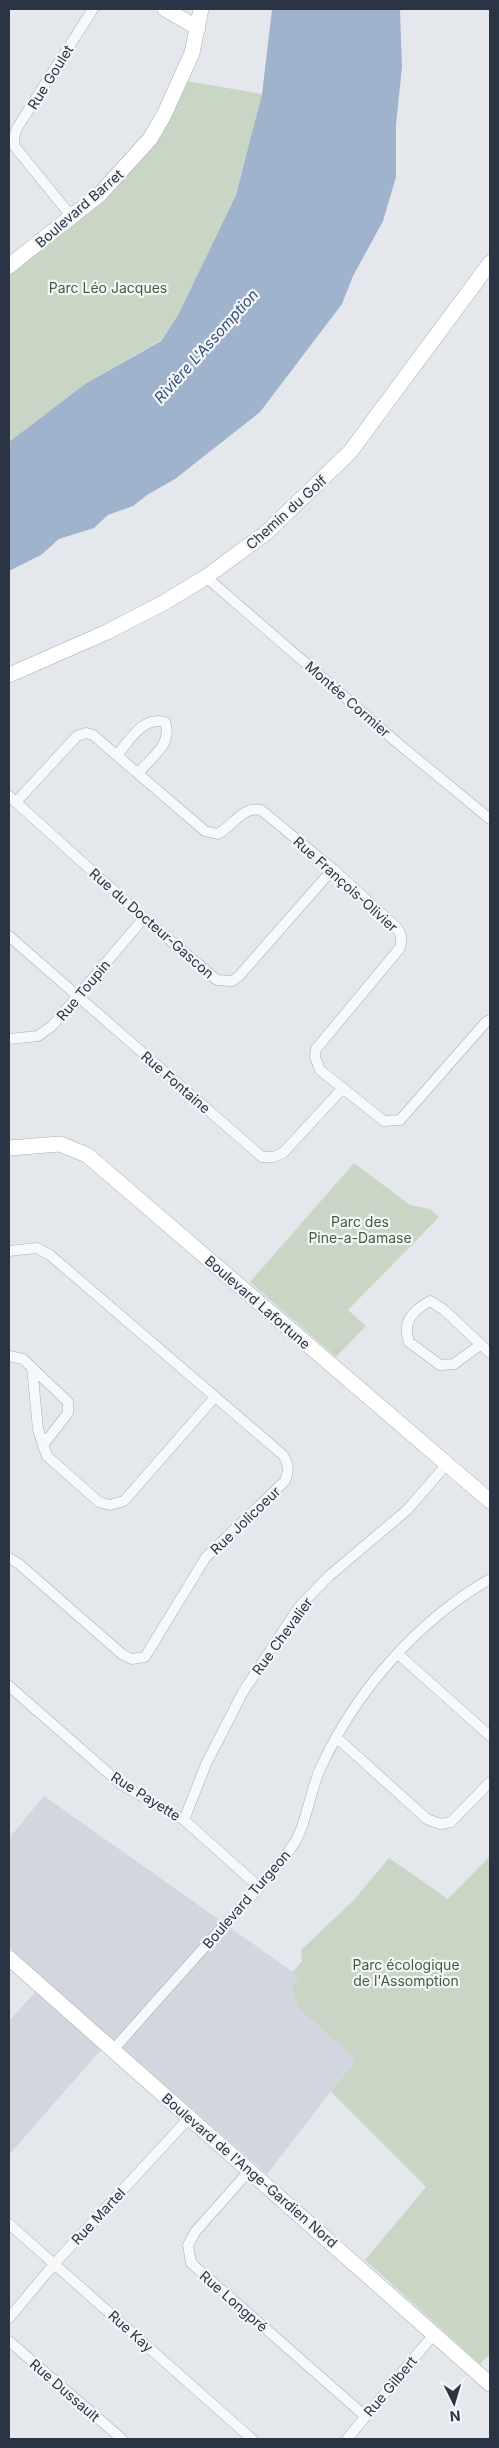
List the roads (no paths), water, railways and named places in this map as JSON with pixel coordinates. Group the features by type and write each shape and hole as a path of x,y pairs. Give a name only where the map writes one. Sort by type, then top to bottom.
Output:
{"street":[{"name":"Rue Goulet","path":"72,217 23,158 15,146 14,138 17,128 93,9"},
{"path":"165,9 198,28"},
{"name":"Boulevard Barret","path":"9,266 72,217 118,177 150,139 164,115 192,53 202,9"},
{"name":"Chemin du Golf","path":"9,675 107,632 165,602 206,578 267,532 350,452 490,263"},
{"name":"Montée Cormier","path":"206,578 400,745 490,819"},
{"path":"117,755 146,723 156,719 165,722 168,732 167,740 138,773"},
{"name":"Rue François-Olivier","path":"12,799 77,736 86,733 93,735 205,831 218,834 245,811 253,808 261,810 332,869 401,933 400,948 316,1049 315,1057 320,1070 378,1118 392,1122 400,1120 486,1022 490,1020"},
{"name":"Rue du Docteur-Gascon","path":"12,799 144,918 217,980 232,980 239,976 332,869"},
{"name":"Rue Toupin","path":"9,1039 38,1036 45,1032 144,918"},
{"name":"Rue Fontaine","path":"9,936 262,1156 273,1157 283,1152 342,1089"},
{"name":"Boulevard Lafortune","path":"9,1148 60,1144 87,1155 490,1501"},
{"name":"Rue Jolicoeur","path":"9,1251 37,1248 44,1251 283,1455 289,1471 285,1481 206,1557 145,1657 132,1659 124,1655 19,1564 9,1558"},
{"path":"480,1345 454,1364 440,1365 409,1342 406,1324 411,1315 430,1301 444,1310 490,1353"},
{"path":"9,1356 19,1357 66,1399 69,1406 68,1413 43,1445"},
{"path":"32,1368 38,1429 47,1456 99,1502 116,1505 124,1501 215,1397"},
{"name":"Rue Chevalier","path":"184,1820 206,1764 243,1692 300,1607 329,1576 407,1510 446,1464"},
{"name":"Boulevard Turgeon","path":"113,2050 259,1887 294,1843 316,1778 336,1736 353,1709 398,1654 434,1618 463,1595 490,1579"},
{"path":"398,1654 490,1736"},
{"name":"Rue Payette","path":"9,1686 122,1785 184,1820 259,1887"},
{"path":"336,1736 426,1819 440,1824 451,1822 490,1782"},
{"name":"Boulevard de l'Ange-Gardien Nord","path":"9,1958 490,2384"},
{"name":"Rue Martel","path":"9,2318 55,2263 190,2117"},
{"name":"Rue Longpré","path":"250,2170 195,2232 188,2245 191,2263 365,2416"},
{"name":"Rue Kay","path":"9,2224 252,2439"},
{"name":"Rue Gilbert","path":"347,2439 434,2334"},
{"name":"Rue Dussault","path":"9,2341 122,2439"}],"water":[{"name":"Rivière L'Assomption","path":"272,9 400,9 402,67 396,125 396,177 383,221 353,276 342,304 260,412 175,479 147,495 133,506 108,515 94,528 59,539 41,555 9,571 9,442 85,384 161,341 178,315 236,195 262,94"}],"park label":[{"name":"Parc Léo Jacques","path":"108,287"},
{"name":"Parc des Pine-a-Damase","path":"360,1230"},
{"name":"Parc écologique de l'Assomption","path":"406,1972"}]}
